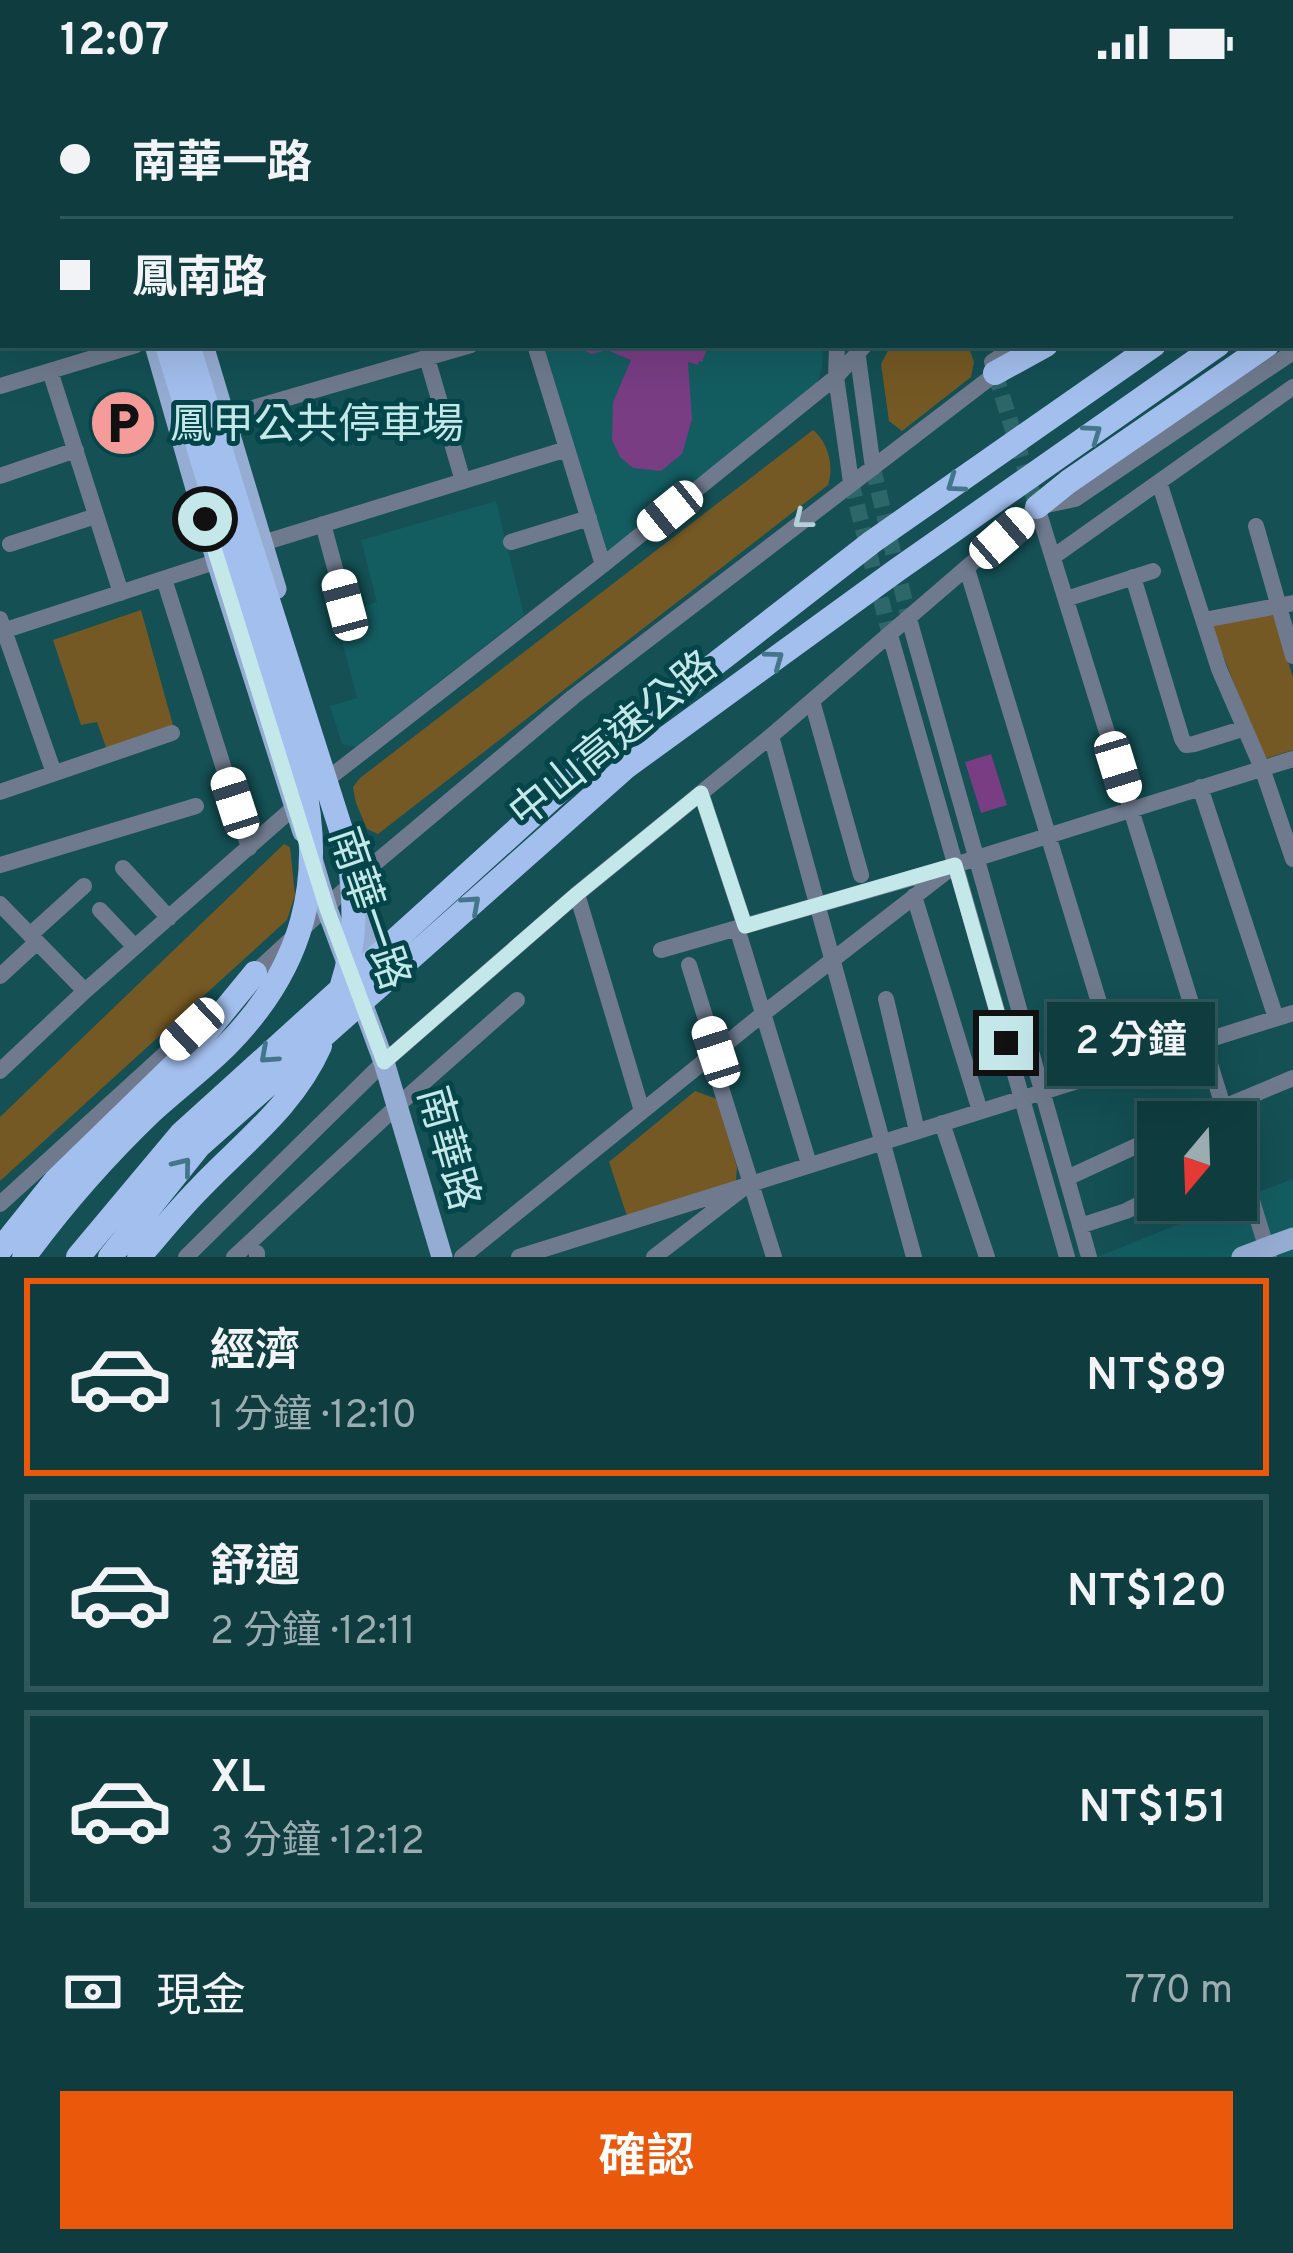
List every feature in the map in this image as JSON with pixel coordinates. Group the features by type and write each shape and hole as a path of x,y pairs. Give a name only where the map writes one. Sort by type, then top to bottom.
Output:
{"highway":[{"path":"24,1257 106,1157 256,1012 288,962 304,916 312,869 309,808 244,534 168,348"},
{"path":"139,1257 301,1084 331,1020 351,954 355,905 349,855 189,348"},
{"path":"991,360 1032,348"},
{"name":"中山高速公路","path":"79,1257 181,1134 607,748 872,542 1150,348"},
{"name":"中山高速公路","path":"110,1257 199,1146 626,767 1214,348"},
{"path":"1037,507 1263,348"},
{"path":"0,1250 56,1180 200,1040 255,973"}],"main road":[{"name":"南華一路","path":"156,348 327,909 384,1062"},
{"name":"南華一路","path":"204,348 225,416 244,534 332,775 362,874 384,1062"},
{"name":"南華路","path":"384,1062 442,1257"},
{"path":"1242,1257 1268,1252 1293,1238"}],"street":[{"path":"0,386 126,348"},
{"path":"225,416 461,348"},
{"path":"536,348 603,565"},
{"path":"837,348 836,377 851,482"},
{"path":"4,1062 332,775 836,377 859,348"},
{"path":"860,348 873,468"},
{"path":"186,1257 384,1062 1037,507 1075,499 1293,352"},
{"path":"428,358 463,481"},
{"path":"0,1204 362,874 573,697 873,468 991,360"},
{"path":"50,371 121,593"},
{"path":"1053,557 1289,397"},
{"path":"54,773 1,627 218,562 244,534 323,524 567,449"},
{"path":"0,476 76,450"},
{"path":"1159,482 1219,669 1262,768 1293,859"},
{"path":"1037,507 1221,1101"},
{"path":"10,544 96,516"},
{"path":"511,542 589,518"},
{"path":"323,524 345,605"},
{"path":"1256,526 1286,605 1293,656"},
{"path":"967,568 1119,1068"},
{"path":"1066,599 1153,571"},
{"path":"1132,578 1186,745 1245,728"},
{"path":"164,579 249,848"},
{"path":"1204,620 1286,605"},
{"path":"909,620 1089,1257"},
{"path":"890,635 1067,1257"},
{"path":"812,701 861,875"},
{"path":"0,791 172,733"},
{"path":"771,736 914,1257"},
{"path":"661,950 955,865 1293,758"},
{"path":"519,1257 1284,1016 1200,788"},
{"path":"701,793 809,1164"},
{"path":"0,865 196,806"},
{"path":"462,1257 955,865"},
{"path":"123,868 169,918"},
{"path":"0,976 84,886"},
{"path":"577,894 642,1111"},
{"path":"914,896 980,1112"},
{"path":"0,906 85,991"},
{"path":"100,910 134,947"},
{"path":"688,965 774,1257"},
{"path":"886,999 917,1131"},
{"path":"234,1257 517,1000"},
{"path":"1250,1101 1293,1078"},
{"path":"942,1123 987,1257"},
{"path":"1067,1178 1137,1146"},
{"path":"654,1257 751,1182"},
{"path":"1080,1226 1137,1206"},
{"path":"1257,1218 1268,1252"}],"shaded area":[{"path":"544,348 823,348 814,394 602,560"},
{"path":"889,348 969,348 974,362 971,377 902,431 889,421 881,364"},
{"path":"813,430 829,456 828,485 378,834 367,829 353,787 360,778"},
{"path":"496,501 524,615 355,747 342,744 330,706 357,698 336,616 377,602 361,540"},
{"path":"141,610 176,736 110,759 97,722 81,725 53,640"},
{"path":"1274,613 1293,678 1293,750 1264,759 1211,625"},
{"path":"284,844 290,847 295,895 287,920 0,1181 0,1117"},
{"path":"695,1091 717,1099 737,1167 736,1181 627,1216 609,1162"},
{"path":"1293,1179 1293,1257 1097,1257 1187,1221 1257,1221 1257,1193"}],"building":[{"path":"577,348 707,349 698,365 688,362 692,419 682,454 661,471 633,468 620,457 612,440 613,402 631,360 607,350 592,354"},
{"path":"991,754 1007,805 981,813 965,762"}],"tunnel":[{"path":"995,373 1037,507"},
{"path":"873,468 909,619"},
{"path":"851,482 890,635"}],"place":[{"name":"鳳甲公共停車場","path":"123,423"}],"route":[{"path":"205,519 327,909 384,1062 701,793 745,926 955,865 1006,1043"}]}
